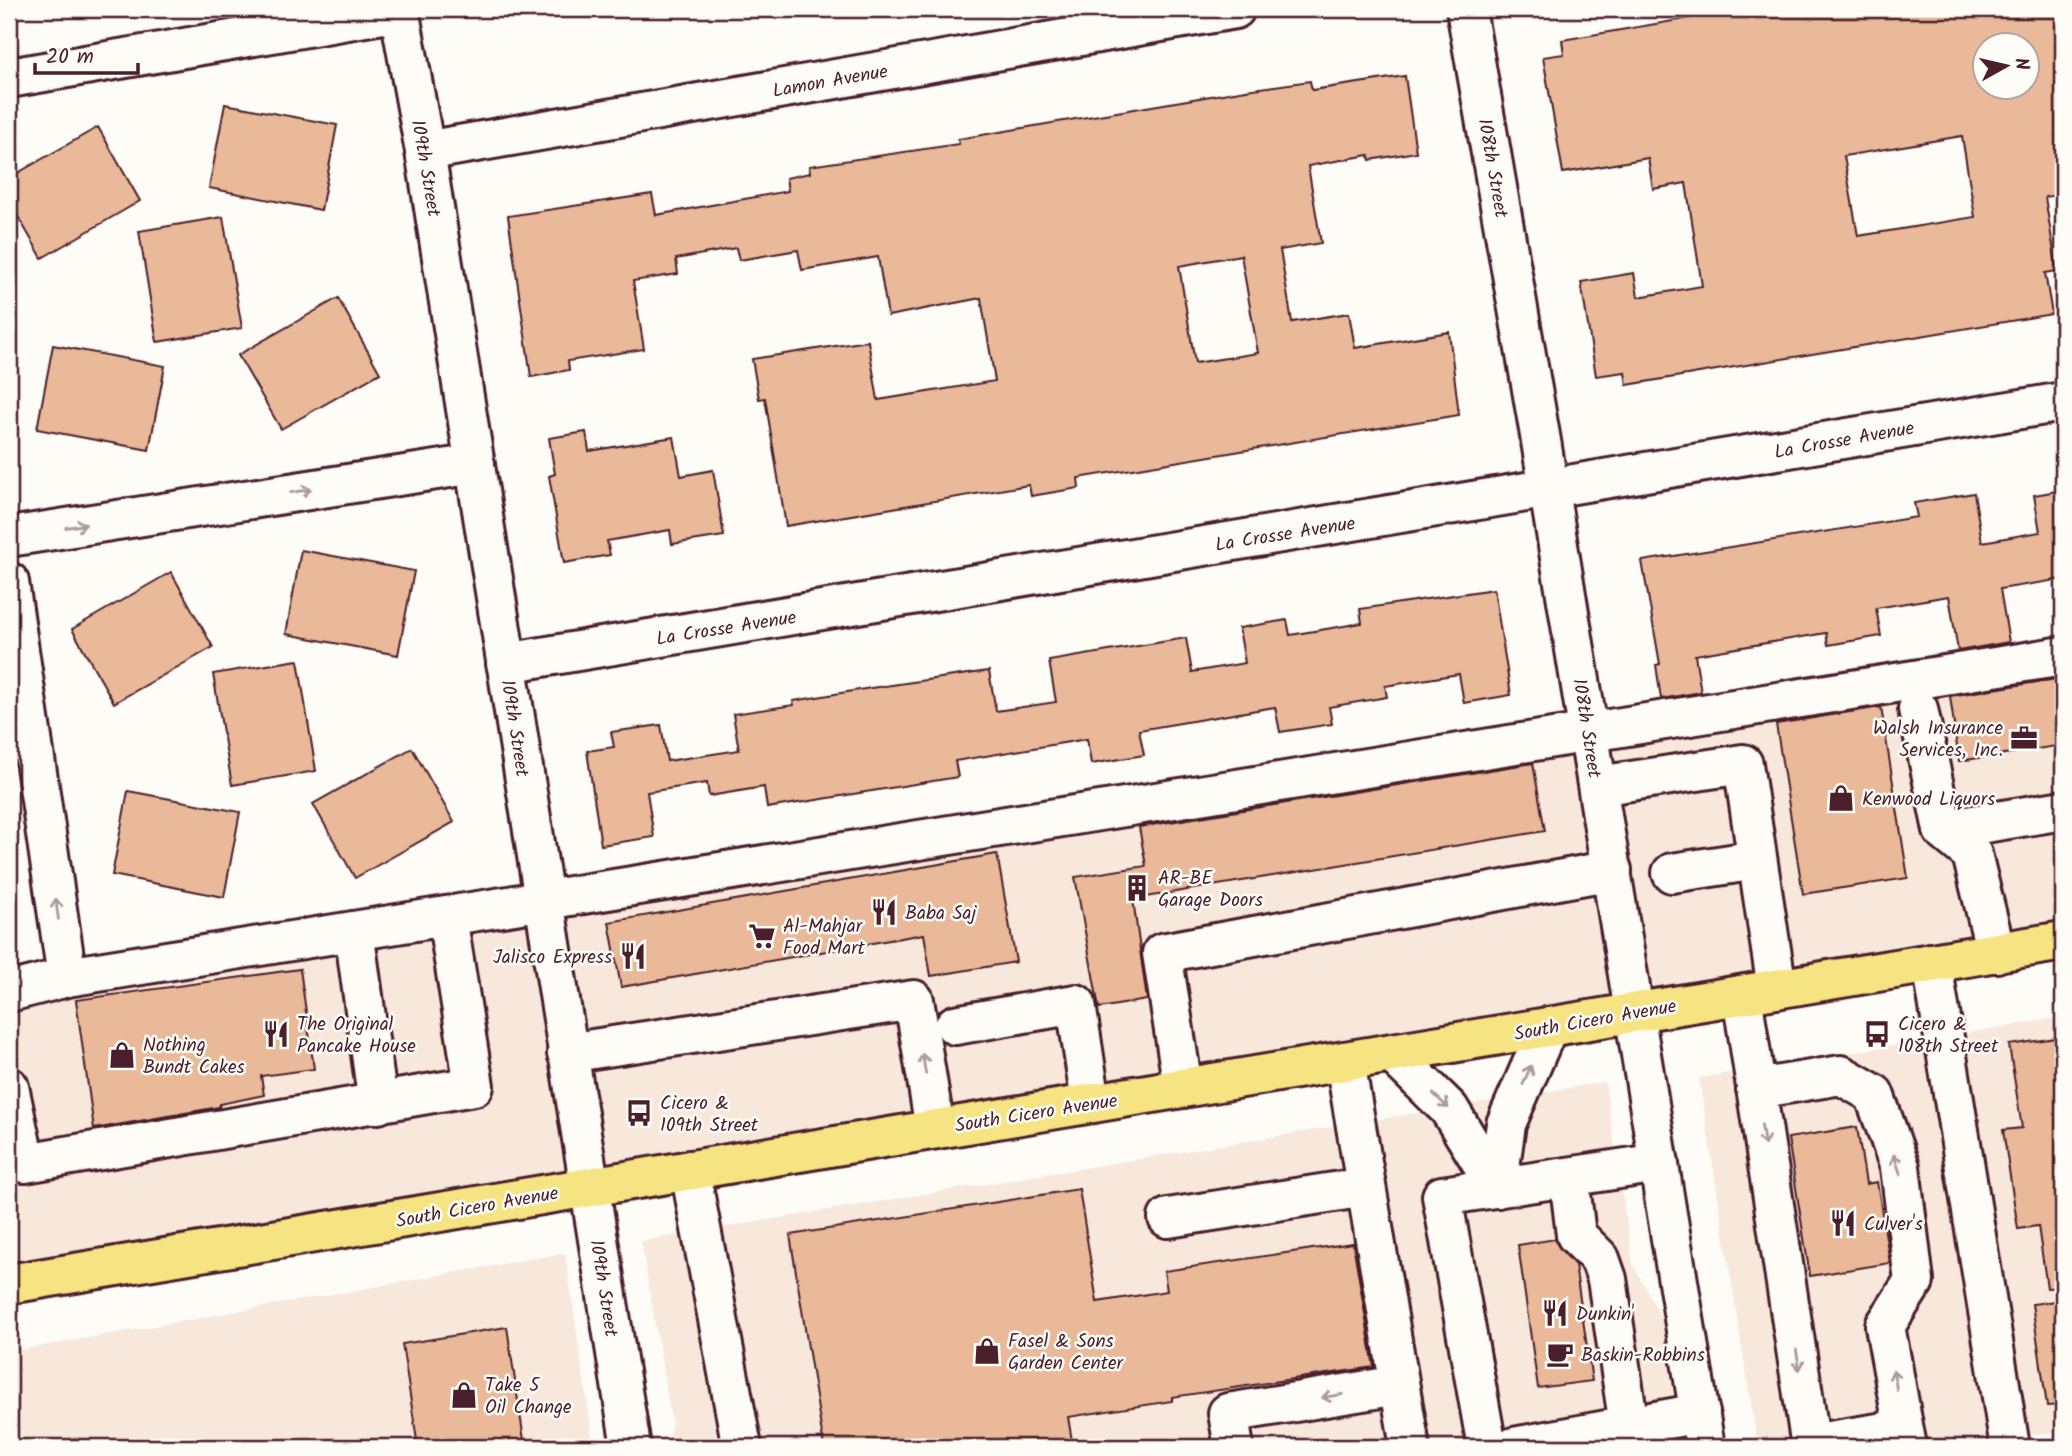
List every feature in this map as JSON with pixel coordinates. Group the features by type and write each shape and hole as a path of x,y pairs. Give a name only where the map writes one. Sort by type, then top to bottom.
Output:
{"main road":[{"name":"South Cicero Avenue","path":"9,1284 2063,942"}],"street":[{"name":"Lamon Avenue","path":"425,151 1235,9"},
{"name":"108th Street","path":"1466,9 1549,489 1702,1430"},
{"name":"109th Street","path":"399,10 425,151 631,1447"},
{"path":"9,78 399,10"},
{"name":"La Crosse Avenue","path":"506,663 2063,402"},
{"path":"9,537 475,464"},
{"path":"9,582 67,977"},
{"path":"9,992 67,977 2063,656"},
{"path":"1918,709 1943,830 1972,854 1996,953"},
{"path":"1598,786 1743,764 1757,860 1760,992 1756,1089 1811,1446 1905,1438 1885,1326 1914,1281 1900,1167 1874,1094 1841,1075 1756,1089"},
{"path":"1943,830 2063,810"},
{"path":"1672,873 1757,860"},
{"path":"1183,1088 1162,953 1612,870"},
{"path":"9,1087 25,1163 474,1086 447,916"},
{"path":"354,931 377,1104"},
{"path":"1932,963 2010,1447"},
{"path":"567,1053 914,1000 935,1129"},
{"path":"955,1024 1076,1004 1091,1103"},
{"path":"1497,1188 1506,1124 1548,1027"},
{"path":"1392,1053 1449,1108 1497,1188"},
{"path":"1345,1061 1410,1447"},
{"path":"1487,1447 1442,1196 1659,1163"},
{"path":"690,1170 742,1447"},
{"path":"1569,1177 1576,1235 1600,1259 1607,1279 1629,1426"},
{"path":"1168,1219 1366,1187"},
{"path":"1234,1447 1228,1413 1399,1385"},
{"path":"1514,1447 1629,1426 1702,1430"}],"shaded area":[{"path":"2063,656 2063,941 9,1284 9,959 14,990"},
{"path":"2063,1017 2063,1431 1928,1447 1758,1447 1699,1078"},
{"path":"1605,1082 1633,1264 1661,1317 1681,1447 667,1447 672,1423 641,1241"},
{"path":"565,1253 594,1447 9,1447 9,1352"}],"building":[{"path":"1743,9 2063,9 2063,194 2045,197 2057,271 2045,273 2052,314 1627,385 1625,372 1596,376 1581,282 1634,273 1638,297 1702,286 1686,183 1653,189 1648,158 1563,173 1543,57 1564,54 1562,40","holes":["1962,136 1975,217 1858,236 1844,156"]},
{"path":"1405,76 1416,152 1370,160 1369,155 1308,166 1321,243 1280,250 1292,322 1349,313 1355,348 1449,332 1459,415 1078,478 1079,488 1031,496 1029,485 786,526 765,398 759,399 752,359 868,341 878,400 995,381 981,298 888,316 878,257 802,270 798,250 739,260 736,248 676,259 678,274 633,281 644,349 568,361 569,370 531,377 508,216 652,194 656,215 788,191 786,178 810,173 809,166 959,144 958,139 1246,90 1310,81 1312,90","holes":["1241,255 1258,353 1195,363 1179,266"]},
{"path":"225,104 337,125 321,210 209,188"},
{"path":"98,127 140,201 42,258 9,201 9,178"},
{"path":"223,217 242,328 157,342 139,231"},
{"path":"338,298 380,373 281,429 238,355"},
{"path":"53,345 165,366 149,450 37,429"},
{"path":"586,432 589,451 674,437 681,476 713,470 724,536 672,544 670,530 607,541 610,555 564,563 549,476 555,474 549,438"},
{"path":"2063,490 2063,579 2000,589 2009,642 1958,651 1949,596 1876,608 1881,636 1828,645 1826,633 1695,655 1701,692 1661,699 1656,665 1660,664 1642,561 1917,517 1914,503 1974,493 1982,542 2040,532 2034,495"},
{"path":"301,550 414,571 398,655 286,634"},
{"path":"171,572 213,647 114,703 72,629"},
{"path":"1494,589 1511,695 1464,703 1459,674 1385,686 1387,697 1329,707 1332,724 1280,732 1275,707 1139,730 1144,755 1091,764 1087,739 955,761 958,777 767,808 764,787 709,796 707,783 647,792 654,837 601,845 587,751 614,747 611,732 661,725 667,761 739,750 733,714 794,705 793,701 989,671 996,711 1056,702 1049,661 1186,638 1192,672 1245,663 1239,628 1287,620 1290,635 1362,623 1360,609"},
{"path":"298,660 316,771 232,785 213,674"},
{"path":"2063,678 2063,745 1959,761 1950,696"},
{"name":"Kenwood Liquors","path":"1881,707 1908,878 1803,894 1776,724"},
{"path":"412,748 454,822 355,878 313,804"},
{"name":"AR-BE Garage Doors","path":"1533,763 1545,831 1133,899 1147,1000 1099,1008 1075,877 1146,866 1139,827"},
{"path":"128,791 240,812 224,897 112,875"},
{"path":"997,854 1016,962 931,976 924,934 621,987 609,922"},
{"path":"300,969 314,1069 261,1076 264,1095 220,1104 219,1107 94,1129 76,1000"},
{"path":"2063,1037 2063,1287 2047,1288 2038,1226 2018,1229 2003,1130 2022,1128 2009,1045"},
{"name":"Culver's","path":"1857,1127 1866,1184 1877,1182 1890,1263 1810,1276 1788,1138"},
{"name":"Fasel & Sons Garden Center","path":"1079,1189 1097,1302 1167,1291 1164,1271 1353,1243 1374,1367 1172,1397 1172,1401 1068,1417 1073,1447 824,1447 790,1235"},
{"name":"Dunkin'","path":"1555,1239 1575,1265 1592,1381 1538,1388 1518,1245"},
{"path":"2063,1300 2063,1405 2047,1406 2032,1304"},
{"name":"Take 5 Oil Change","path":"507,1327 525,1447 418,1447 402,1344"}],"place":[{"name":"Walsh Insurance Services, Inc.","path":"2024,738"},
{"name":"Kenwood Liquors","path":"1841,798"},
{"name":"AR-BE Garage Doors","path":"1137,888"},
{"name":"Baba Saj","path":"884,912"},
{"name":"Al-Mahjar Food Mart","path":"762,936"},
{"name":"Jalisco Express","path":"633,956"},
{"name":"The Original Pancake House","path":"276,1034"},
{"name":"Cicero & 108th Street","path":"1877,1034"},
{"name":"Nothing Bundt Cakes","path":"122,1055"},
{"name":"Cicero & 109th Street","path":"639,1113"},
{"name":"Culver's","path":"1843,1223"},
{"name":"Dunkin'","path":"1555,1313"},
{"name":"Fasel & Sons Garden Center","path":"987,1351"},
{"name":"Baskin-Robbins","path":"1560,1354"},
{"name":"Take 5 Oil Change","path":"464,1395"}]}
